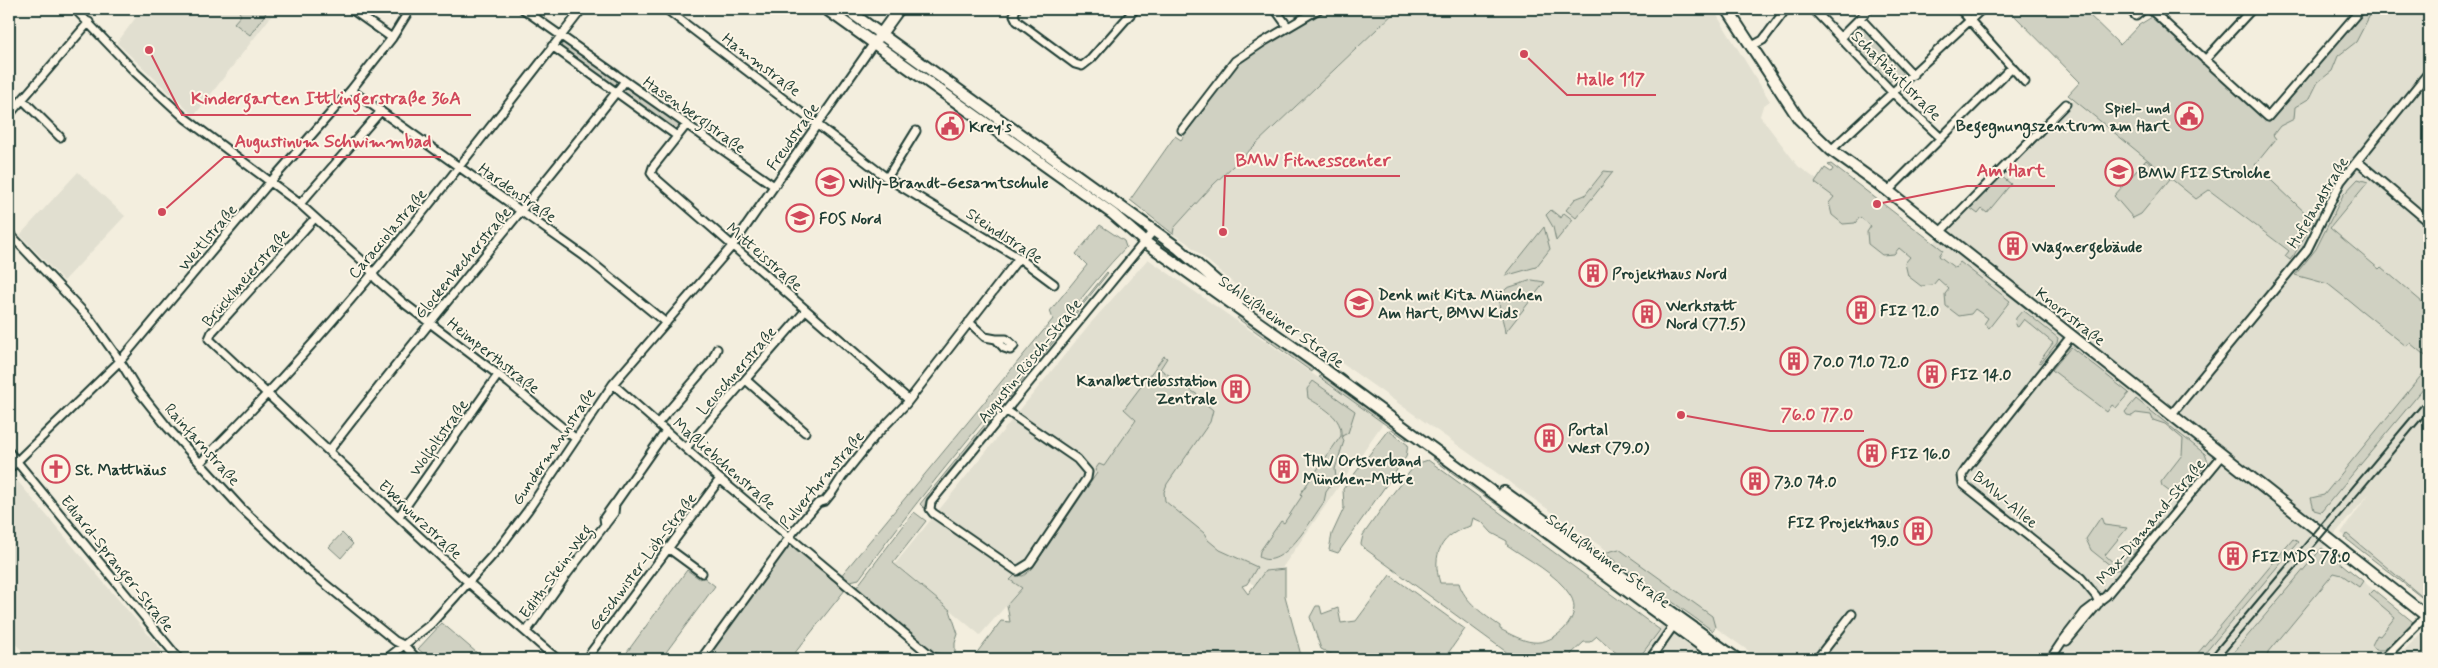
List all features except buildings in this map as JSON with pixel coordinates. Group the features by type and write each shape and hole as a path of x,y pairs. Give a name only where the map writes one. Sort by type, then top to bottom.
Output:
{"main road":[{"name":"Schleißheimer Straße","path":"826,9 1113,214 1146,242 1676,622 1737,659"},
{"name":"Schleißheimer Straße","path":"846,9 1154,230 1192,259 1241,303 1676,622 1720,659"},
{"path":"874,43 899,9"},
{"name":"Knorrstraße","path":"1727,9 1795,114 1831,150 1888,191 2072,335 2222,456 2428,615"}],"street":[{"name":"Heimperthstraße","path":"75,9 150,88 194,124 300,204 366,264 376,279 401,301 498,374 576,439"},
{"path":"351,9 392,38"},
{"name":"Weitlstraße","path":"9,468 120,361 270,182 351,90 392,38 410,9"},
{"name":"Hasenberglstraße","path":"523,9 774,186"},
{"name":"Caracciolastraße","path":"200,463 269,394 372,273 459,168 582,9"},
{"name":"Hammstraße","path":"666,9 818,124"},
{"path":"1016,9 1014,15 1016,21 1075,64 1082,66 1091,59 1135,9"},
{"path":"1275,9 1288,27"},
{"path":"1182,130 1235,61 1319,9"},
{"path":"1750,47 1763,40 1786,9"},
{"name":"Schafhäutlstraße","path":"1813,9 1892,92 1941,138"},
{"path":"1840,38 1869,9"},
{"path":"1960,9 2025,82"},
{"path":"1831,150 1982,9"},
{"path":"2129,9 2136,16 2144,9"},
{"path":"2150,9 2268,117 2362,9"},
{"path":"2205,60 2249,12 2241,9"},
{"path":"1860,18 1912,75"},
{"path":"9,115 89,22"},
{"name":"Freudstraße","path":"733,245 874,43"},
{"name":"Hasenberglstraße","path":"552,46 678,136"},
{"path":"1888,191 2012,67"},
{"name":"Hufelandstraße","path":"2171,415 2307,250 2333,195 2356,161 2429,72"},
{"name":"Hasenberglstraße","path":"616,92 626,81"},
{"name":"Hardenstraße","path":"351,90 591,261 666,323"},
{"name":"Glockenbecherstraße","path":"329,451 430,322 522,211 616,92"},
{"path":"23,100 60,137"},
{"path":"1940,232 2066,104"},
{"path":"300,204 381,111"},
{"name":"Mitteisstraße","path":"687,124 651,173 908,399"},
{"name":"Steindlstraße","path":"818,124 887,178 1019,258 1054,284"},
{"path":"887,178 916,131"},
{"path":"2356,161 2429,222"},
{"name":"Brücklmeierstraße","path":"269,394 211,341 209,337 270,265 315,218"},
{"name":"Augustin-Rösch-Straße","path":"1007,411 1077,459 1088,472 1088,478 1030,563 1021,570 1014,570 930,509 931,502 1154,230"},
{"name":"Rainfarnstraße","path":"9,232 90,319 137,389 168,428 200,463 276,542 395,641 405,646"},
{"name":"Gundermannstraße","path":"405,646 431,624 469,583 526,513 613,384 733,245"},
{"name":"Pulverturmstraße","path":"701,659 790,537 818,503 825,501 836,489 848,470 908,399 1019,258"},
{"name":"Leuschnerstraße","path":"686,448 806,310"},
{"path":"969,322 985,337 996,339"},
{"name":"BMW-Allee","path":"2072,335 1997,428 1966,470 1961,480 1962,484 2082,578 2099,603"},
{"path":"658,423 712,360 717,349"},
{"name":"Wolfoltstraße","path":"399,516 498,374"},
{"path":"746,380 805,432"},
{"name":"Maßliebchenstraße","path":"613,384 720,479 935,659"},
{"name":"Eberwurzstraße","path":"269,394 469,583 558,659"},
{"name":"Edith-Stein-Weg","path":"526,632 567,574 614,513 615,504 666,431"},
{"name":"Eduard-Spranger-Straße","path":"9,452 179,659"},
{"name":"Max-Diamand-Straße","path":"2051,659 2085,612 2099,603 2121,580 2222,456"},
{"name":"Geschwister-Löb-Straße","path":"586,659 720,479"},
{"path":"668,548 702,573"},
{"path":"1818,659 1852,614"},
{"path":"2383,659 2428,615"},
{"path":"1650,659 1676,622"},
{"path":"386,659 405,646 417,659"}],"shaded area":[{"path":"142,9 276,10 194,116 117,43"},
{"path":"242,9 260,9 266,13 250,35 234,23 241,15 239,12"},
{"path":"1326,9 1398,9 1213,185 1174,228 1173,234 1130,200 1175,136 1181,140 1234,67 1245,57"},
{"path":"1398,9 1713,9 1770,101 1763,106 1760,116 1798,166 1921,256 2074,100 2196,198 2208,190 2294,255 2244,157 2269,123 2366,9 2429,9 2429,603 2341,533 2369,494 2228,659 2200,659 2248,601 2294,539 2193,659 1760,659 1255,302 1186,242 1173,234 1174,228 1213,185"},
{"path":"2008,9 2083,9 2120,45 2139,25 2152,17 2269,123 2367,9 2376,9 2369,17 2356,42 2338,56 2332,71 2318,82 2310,98 2295,107 2294,119 2280,126 2273,135 2276,139 2255,165 2314,221 2290,260 2285,256 2289,251 2209,190 2196,199 2068,95 2080,82"},
{"path":"1859,25 1862,25 1904,69 1903,75 1896,82 1893,79 1888,83 1846,40 1846,37"},
{"path":"562,43 566,43 617,79 617,84 611,86 561,49"},
{"path":"629,87 679,123 679,128 673,130 623,95 623,89"},
{"path":"2146,160 2170,179 2141,214 2133,218 2114,196"},
{"path":"1831,164 1943,250 1939,256 1955,268 1960,262 2010,301 1989,328 1984,324 1988,318 1975,309 1971,314 1959,316 1946,306 1945,294 1949,289 1938,279 1933,285 1921,286 1908,276 1905,263 1910,257 1899,248 1894,254 1882,255 1868,244 1867,232 1871,226 1860,217 1855,223 1843,224 1832,215 1829,203 1834,197 1815,183 1825,168 1831,172 1833,169 1828,165"},
{"path":"1604,171 1613,172 1576,218 1566,210 1575,199 1585,195"},
{"path":"78,172 125,216 64,281 20,235"},
{"path":"2001,176 2011,184 1987,213 1982,209 1978,214 1970,208"},
{"path":"2358,179 2368,182 2330,228 2379,269 2381,267 2429,308 2429,359 2410,343 2406,346 2328,284 2295,275 2316,249 2343,195"},
{"path":"1551,210 1561,218 1564,213 1573,220 1556,241 1553,227 1546,215"},
{"path":"1100,225 1124,241 1126,247 1085,294 938,476 859,579 846,582 840,577 1053,319 1050,311 1087,265 1076,254"},
{"path":"1544,227 1550,249 1536,267 1505,276"},
{"path":"1148,259 1383,423 1282,568 1265,571 1254,585 1101,475 1029,580 980,635 895,564 1088,326"},
{"path":"1108,273 1009,398 1008,396"},
{"path":"1532,280 1545,282 1505,333 1499,297 1507,288"},
{"path":"2023,310 2058,338 2057,343 2041,363 2039,362 2053,343 2024,319 2018,327 2015,325 2016,318"},
{"path":"1242,315 1313,365 1312,372 1237,318"},
{"path":"2071,347 2129,393 2116,408 2112,405 2107,412 2052,370"},
{"path":"1164,356 1167,358 1160,369 1202,398 1201,400 1213,410 1210,422 1167,484 1164,492 1165,501 1204,533 1208,540 1220,550 1257,567 1247,584 1242,586 1248,594 1265,571 1285,569 1285,596 1302,659 972,659 1001,621 1010,622 1007,605 1022,588 1010,580 1015,575 1023,576 1032,569 1097,473 1095,470 1099,464 1104,466 1136,420 1124,409"},
{"path":"2429,366 2429,382 2321,512 2314,510 2311,498 2324,495"},
{"path":"1326,374 1404,432 1407,440 1319,377"},
{"path":"1313,381 1355,411 1348,433 1342,436 1344,441 1335,469 1336,478 1326,492 1324,502 1296,541 1278,557 1268,560 1259,557 1260,551 1281,521 1284,523 1302,496 1300,494 1341,436 1339,423 1335,418 1308,398 1307,389"},
{"path":"2136,399 2205,454 2208,462 2186,489 2180,489 2174,495 2162,486 2161,482 2182,455 2183,439 2165,424 2153,420 2151,415 2136,413 2132,416 2127,415 2125,412"},
{"path":"995,412 997,413 927,498 924,508 920,504"},
{"path":"1388,430 1408,445 1406,457 1338,553 1329,550 1332,534 1344,508 1343,489"},
{"path":"1439,458 1549,539 1547,541 1433,459"},
{"path":"1428,460 1660,630 1638,659 1620,659 1621,657 1597,636 1590,642 1584,642 1571,654 1574,659 1516,659 1364,548 1361,544 1363,535 1416,464","holes":["1473,518 1482,522 1492,533 1507,541 1507,545 1550,574 1570,595 1574,603 1574,612 1565,628 1558,634 1541,642 1533,642 1516,637 1500,629 1500,626 1475,607 1465,596 1459,583 1440,583 1437,563 1441,547 1452,534 1471,526"]},
{"path":"14,477 169,659 31,659 9,638 9,482"},
{"path":"914,512 926,521 893,563 950,610 958,634 955,643 955,658 931,651 895,621 885,617 856,588"},
{"path":"2101,517 2104,525 2127,528 2105,555 2118,567 2155,521 2158,524 2121,569 2116,570 2091,550 2086,539"},
{"path":"342,533 353,544 341,558 329,547"},
{"path":"2347,534 2426,600 2429,597 2429,603 2345,538"},
{"path":"2293,539 2298,542 2200,659 2193,659"},
{"path":"789,544 845,590 790,659 711,659 708,657"},
{"path":"2322,548 2363,581 2359,587 2342,575 2334,573 2263,659 2228,659"},
{"path":"1619,549 1712,616 1715,627 1713,631 1604,553"},
{"path":"2330,554 2413,622 2377,659 2242,659"},
{"path":"687,570 700,579 702,576 715,586 661,659 622,659"},
{"path":"1390,575 1465,629 1444,659 1333,659 1333,655 1321,649 1310,617 1316,606 1320,606 1322,614 1338,608 1341,623 1356,621"},
{"path":"2374,590 2413,622 2385,650 2376,650 2372,645 2377,635 2380,636 2395,617 2369,595"},
{"path":"442,623 484,659 430,659 418,649"},
{"path":"1661,625 1707,659 1636,659"},
{"path":"2425,629 2429,632 2429,659 2396,659"}],"railway":[{"path":"2208,659 2429,396"},
{"path":"2219,659 2429,410"}],"place":[{"name":"Kindergarten Ittlingerstraße 36A","path":"149,50"},
{"name":"Halle 117","path":"1524,54"},
{"name":"Spiel- und Begegnungszentrum am Hart","path":"2189,116"},
{"name":"Krey's","path":"950,126"},
{"name":"BMW FIZ Strolche","path":"2119,172"},
{"name":"Willy-Brandt-Gesamtschule","path":"830,182"},
{"name":"Am Hart","path":"1877,204"},
{"name":"Augustinum Schwimmbad","path":"162,212"},
{"name":"FOS Nord","path":"800,218"},
{"name":"BMW Fitnesscenter","path":"1223,232"},
{"name":"Wagnergebäude","path":"2013,246"},
{"name":"Projekthaus Nord","path":"1593,273"},
{"name":"Denk mit Kita München Am Hart, BMW Kids","path":"1359,303"},
{"name":"FIZ 12.0","path":"1861,310"},
{"name":"Werkstatt Nord (77.5)","path":"1647,314"},
{"name":"70.0 71.0 72.0","path":"1794,361"},
{"name":"FIZ 14.0","path":"1932,374"},
{"name":"Kanalbetriebsstation Zentrale","path":"1236,389"},
{"name":"76.0 77.0","path":"1681,415"},
{"name":"Portal West (79.0)","path":"1549,438"},
{"name":"FIZ 16.0","path":"1872,453"},
{"name":"St. Matthäus","path":"56,469"},
{"name":"THW Ortsverband München-Mitte","path":"1284,469"},
{"name":"73.0 74.0","path":"1755,481"},
{"name":"FIZ Projekthaus 19.0","path":"1918,531"},
{"name":"FIZ MDS 78.0","path":"2233,556"}]}
